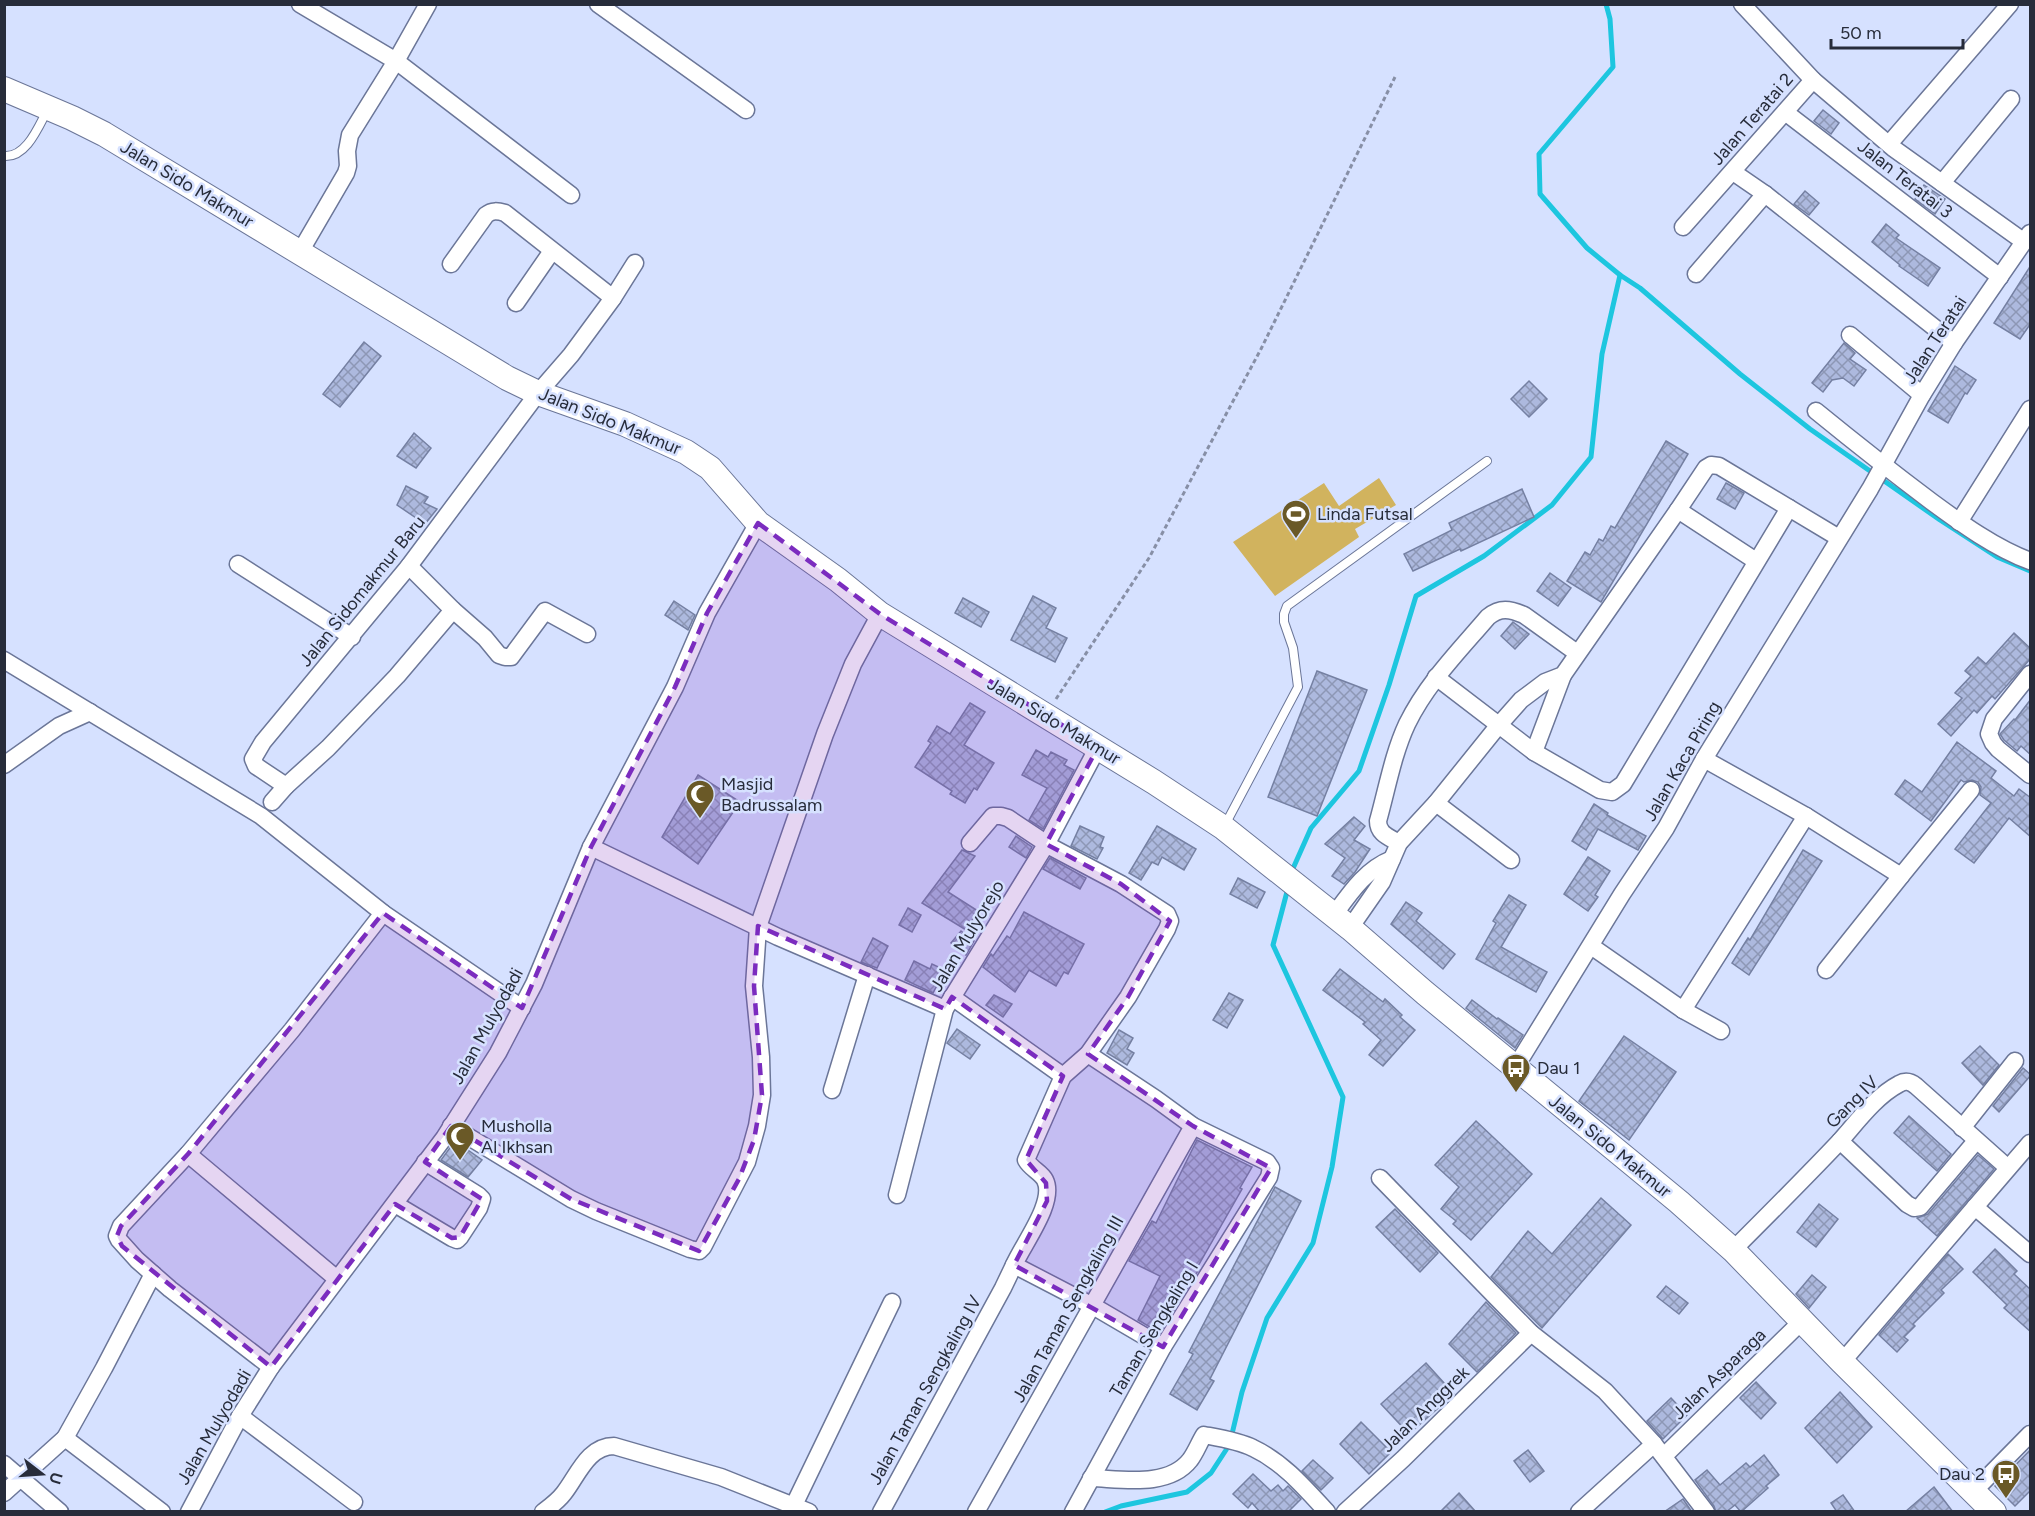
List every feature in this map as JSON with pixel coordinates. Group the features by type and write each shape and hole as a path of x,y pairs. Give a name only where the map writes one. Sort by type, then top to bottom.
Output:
{"main road":[{"name":"Jalan Sido Makmur","path":"4,89 104,134 507,378 538,393 625,424 686,452 710,468 758,523 838,580 880,614 1098,747 1224,828 1342,921 1733,1250 1842,1362 1994,1512"}],"street":[{"path":"300,4 396,61 570,195"},
{"path":"598,4 746,110"},
{"path":"1742,4 1813,80"},
{"path":"1889,144 2010,4"},
{"path":"300,252 346,173 350,135 396,61 427,5"},
{"name":"Jalan Teratai 2","path":"1683,227 1813,80 1889,144 1942,183 2027,237"},
{"path":"1942,183 2011,99"},
{"name":"Jalan Teratai 3","path":"1785,112 2000,277"},
{"path":"1733,171 1954,343"},
{"path":"1696,273 1765,194"},
{"path":"451,264 486,215 495,211 505,213 613,298"},
{"name":"Jalan Teratai","path":"1880,468 1954,343 2027,237"},
{"path":"516,303 552,251"},
{"name":"Jalan Sidomakmur Baru","path":"286,786 256,766 253,759 262,741 352,637 409,566 538,393 571,356 635,263"},
{"path":"1851,335 1922,395"},
{"path":"1959,522 2031,409"},
{"path":"1816,411 1880,468 1959,522 2002,548 2031,561"},
{"path":"1534,752 1563,675 1706,468 1711,465 1719,466 1839,538"},
{"name":"Jalan Kaca Piring","path":"1515,1068 1622,894 1666,828 1704,759 1870,489 1880,468"},
{"path":"1436,677 1534,752 1606,793 1617,790 1623,784 1789,508"},
{"path":"1678,510 1756,561"},
{"name":"Jalan Mulyodadi","path":"189,1512 240,1416 271,1367 452,1126 498,1053 534,984 591,847 675,687 706,613 758,523"},
{"path":"238,564 352,637"},
{"path":"409,566 485,638 499,655 511,657 545,611 587,634"},
{"path":"1399,843 1383,834 1378,821 1407,725 1436,677 1488,617 1503,609 1514,610 1577,653"},
{"path":"272,802 397,676 453,610"},
{"path":"452,1126 571,1199 690,1249 699,1251 707,1242 739,1179 754,1140 762,1095 754,986 764,930 825,734 853,664 880,614"},
{"path":"4,660 261,816 383,913 522,1008"},
{"path":"2031,674 1994,719 1989,734 1998,749 2031,775"},
{"path":"1342,921 1382,882 1399,843 1436,803 1521,700 1545,682 1563,675"},
{"path":"4,765 59,726 90,712"},
{"name":"Jalan Mulyorejo","path":"897,1195 949,1003 1047,843 1098,747"},
{"path":"1704,759 1806,816 1901,876"},
{"path":"1826,970 1971,790"},
{"path":"1436,803 1511,860"},
{"path":"591,847 764,930 867,975 949,1003 1063,1076 1088,1054 1128,997 1170,921 1167,914 1121,884 1053,848 1008,818 993,816 970,843"},
{"path":"1683,1010 1806,816"},
{"path":"271,1367 153,1274 122,1246 118,1240 118,1233 292,1030 383,913"},
{"path":"1591,946 1683,1010 1720,1030"},
{"path":"832,1090 867,975"},
{"path":"1088,1054 1193,1126"},
{"path":"1962,1128 2015,1060"},
{"name":"Jalan Taman Sengkaling IV","path":"881,1512 1003,1288 1047,1201 1044,1177 1030,1167 1026,1160 1063,1076"},
{"name":"Gang IV","path":"1733,1250 1840,1141 1869,1108 1898,1084 1905,1082 1916,1086 2008,1168"},
{"name":"Taman Sengkaling I","path":"1073,1512 1163,1347 1269,1177 1271,1168 1267,1162 1193,1126"},
{"name":"Jalan Taman Sengkaling III","path":"976,1512 1193,1126"},
{"path":"1840,1141 1914,1208 1920,1207 1976,1141"},
{"path":"1842,1362 2031,1143"},
{"path":"188,1154 337,1279"},
{"path":"395,1204 452,1238 457,1240 460,1238 479,1208 482,1199 425,1162"},
{"path":"1380,1178 1531,1333 1605,1391 1659,1450 1706,1512"},
{"path":"1975,1207 2031,1254"},
{"path":"1014,1265 1093,1306 1163,1347"},
{"path":"4,1493 65,1438 153,1274"},
{"path":"543,1512 564,1494 584,1463 597,1450 605,1446 614,1446 721,1477 802,1508 892,1302"},
{"name":"Jalan Asparaga","path":"1580,1512 1659,1450 1802,1321"},
{"name":"Jalan Anggrek","path":"1345,1512 1403,1459 1531,1333"},
{"path":"240,1416 354,1502"},
{"path":"1974,1491 2031,1434"},
{"path":"1091,1479 1152,1479 1177,1472 1190,1460 1204,1435 1252,1447 1280,1464 1327,1512"},
{"path":"65,1438 162,1512"},
{"path":"4,1464 60,1512"}],"lane":[{"path":"4,156 10,157 24,149 48,108"},
{"path":"1224,828 1298,687 1293,648 1284,622 1287,606 1487,461"}],"path":[{"path":"1046,715 1149,558 1261,349 1395,77"}],"highlighted area":[{"path":"758,523 880,614 1098,747 1046,844 1121,884 1170,921 1128,997 1088,1054 1193,1126 1271,1168 1163,1347 1014,1265 1047,1201 1046,1183 1026,1160 1063,1076 952,997 945,1009 758,926 754,986 762,1095 754,1140 739,1179 699,1251 571,1199 451,1126 425,1162 482,1199 460,1237 452,1238 395,1204 271,1367 122,1246 117,1236 121,1226 188,1154 383,913 522,1008 591,847 675,687 707,613"}],"shaded area":[{"name":"Linda Futsal","path":"1379,478 1396,505 1355,529 1359,537 1275,596 1233,542 1324,483 1339,506"}],"building":[{"path":"1823,110 1839,123 1831,134 1814,121"},
{"path":"1924,185 1945,199 1935,214 1915,199"},
{"path":"1805,191 1819,203 1809,215 1794,204"},
{"path":"1886,224 1899,235 1896,238 1940,268 1928,286 1899,266 1872,242"},
{"path":"2031,265 2031,323 2020,339 1994,323"},
{"path":"364,342 381,356 340,407 323,394"},
{"path":"1844,343 1855,353 1850,359 1866,370 1854,386 1843,378 1832,380 1823,392 1812,383"},
{"path":"1955,366 1976,380 1967,394 1965,393 1948,423 1928,411"},
{"path":"1529,381 1547,399 1529,417 1511,399"},
{"path":"414,433 431,448 416,468 397,456"},
{"path":"1666,441 1688,454 1601,602 1567,581 1585,552 1590,555 1599,539 1603,541 1611,526 1615,528"},
{"path":"1726,483 1744,493 1735,509 1717,499"},
{"path":"406,486 428,497 424,503 437,509 425,524 397,505"},
{"path":"1522,489 1534,517 1413,571 1404,554 1452,530 1449,523"},
{"path":"1550,573 1571,588 1558,606 1537,591"},
{"path":"1033,596 1056,608 1046,628 1067,638 1055,662 1011,640"},
{"path":"963,598 989,612 981,627 955,613"},
{"path":"674,601 695,615 688,630 665,615"},
{"path":"1513,622 1529,634 1515,649 1501,636"},
{"path":"2014,633 2031,649 2031,658 1995,699 1992,696 1977,713 1974,710 1951,736 1938,724 1962,698 1955,693 1971,676 1965,671 1978,657 1986,664"},
{"path":"1317,671 1367,690 1317,816 1268,797"},
{"path":"2031,699 2031,755 2021,746 2017,751 2000,734 2015,720"},
{"path":"970,703 985,712 964,745 994,763 977,790 974,788 965,803 950,794 952,791 915,767 931,743 928,741 937,726 950,734"},
{"path":"1957,742 1996,771 1991,778 2014,796 2019,789 2031,798 2031,837 2009,818 1974,863 1955,849 1991,803 1980,795 1981,787 1978,782 1961,780 1931,821 1895,794 1905,780 1922,792"},
{"path":"1036,750 1048,757 1051,752 1067,760 1064,765 1074,770 1043,829 1029,820 1047,788 1022,775"},
{"name":"Masjid Badrussalam","path":"698,775 740,802 698,864 662,837"},
{"path":"1594,804 1608,813 1607,815 1646,836 1638,850 1598,829 1586,850 1572,841"},
{"path":"1354,817 1365,826 1354,840 1370,849 1344,884 1332,876 1345,858 1325,844"},
{"path":"1080,826 1104,837 1100,847 1103,848 1097,859 1071,846"},
{"path":"1157,826 1196,849 1184,870 1162,857 1158,865 1152,862 1141,880 1129,873"},
{"path":"1016,836 1032,847 1026,858 1009,847"},
{"path":"962,850 975,856 948,892 978,911 966,930 922,903"},
{"path":"1803,850 1822,861 1749,975 1732,963 1748,938 1750,940"},
{"path":"1588,857 1610,871 1595,895 1598,897 1588,911 1564,894"},
{"path":"1050,858 1086,878 1080,889 1043,869"},
{"path":"1238,878 1265,892 1257,908 1230,894"},
{"path":"1509,895 1526,905 1501,947 1547,972 1536,992 1476,959 1496,923 1493,921"},
{"path":"1406,902 1422,913 1416,921 1455,954 1443,969 1391,924"},
{"path":"908,908 921,915 912,932 899,925"},
{"path":"1024,912 1084,944 1068,974 1064,972 1056,986 1029,970 1015,992 983,967 1007,936 1010,938"},
{"path":"961,931 974,941 966,955 951,943"},
{"path":"873,938 888,946 877,968 861,962"},
{"path":"914,961 930,969 932,964 945,970 933,993 905,980"},
{"path":"1340,969 1383,1002 1385,999 1415,1030 1383,1066 1369,1055 1381,1040 1363,1024 1365,1022 1323,990"},
{"path":"1229,993 1243,1000 1227,1028 1213,1020"},
{"path":"994,995 1012,1004 1003,1017 986,1005"},
{"path":"1472,1000 1523,1035 1515,1048 1466,1008"},
{"path":"957,1029 980,1045 970,1059 947,1043"},
{"path":"1119,1030 1133,1038 1127,1049 1134,1053 1127,1065 1107,1053"},
{"path":"1624,1036 1676,1072 1629,1140 1579,1101"},
{"path":"1980,1046 1999,1065 1983,1085 1962,1063"},
{"path":"2023,1068 2031,1075 1999,1112 1993,1106"},
{"path":"1909,1116 1951,1154 1937,1171 1894,1133"},
{"path":"1476,1121 1532,1174 1471,1240 1453,1224 1456,1221 1441,1209 1459,1187 1435,1165"},
{"path":"1197,1140 1252,1167 1197,1268 1199,1269 1160,1333 1138,1320 1160,1276 1129,1261 1152,1221 1156,1223"},
{"name":"Musholla Al Ikhsan","path":"455,1141 482,1160 468,1177 441,1160"},
{"path":"1978,1155 1994,1169 1937,1236 1917,1218 1928,1214"},
{"path":"1275,1187 1301,1201 1210,1379 1214,1381 1197,1410 1170,1394 1193,1354 1189,1352"},
{"path":"1601,1198 1631,1225 1542,1328 1491,1277 1528,1231 1552,1254"},
{"path":"1819,1204 1838,1219 1816,1247 1797,1232"},
{"path":"1395,1209 1438,1253 1420,1272 1376,1227"},
{"path":"1995,1249 2017,1271 2014,1274 2031,1290 2031,1332 2004,1308 2007,1305 1973,1272"},
{"path":"1948,1254 1963,1269 1941,1290 1944,1293 1913,1324 1915,1326 1904,1337 1908,1340 1897,1352 1879,1335"},
{"path":"1812,1275 1826,1287 1809,1308 1796,1294"},
{"path":"1666,1286 1688,1303 1679,1314 1657,1297"},
{"path":"1486,1302 1516,1333 1477,1372 1449,1344"},
{"path":"1426,1363 1454,1394 1409,1434 1381,1404"},
{"path":"1756,1382 1776,1403 1761,1419 1740,1398"},
{"path":"1840,1392 1872,1427 1837,1463 1805,1428"},
{"path":"1671,1398 1687,1415 1663,1439 1647,1421"},
{"path":"1361,1422 1391,1452 1369,1474 1340,1444"},
{"path":"2031,1449 2031,1490 2015,1506 1995,1486"},
{"path":"1528,1450 1544,1471 1530,1482 1514,1461"},
{"path":"1764,1455 1779,1475 1741,1512 1735,1505 1726,1512 1716,1512 1695,1480 1707,1470 1720,1485 1746,1463 1750,1467"},
{"path":"1313,1460 1333,1478 1321,1490 1302,1471"},
{"path":"1253,1474 1271,1491 1278,1485 1283,1491 1288,1486 1301,1499 1288,1512 1260,1512 1252,1503 1248,1508 1233,1494"},
{"path":"1934,1487 1953,1512 1905,1512"},
{"path":"1459,1493 1476,1512 1440,1512"},
{"path":"1843,1495 1855,1512 1837,1512 1831,1503"},
{"path":"1683,1499 1692,1512 1664,1512"}],"waterway":[{"path":"1606,4 1610,19 1613,67 1539,154 1540,194 1587,248 1640,288 1740,374 1810,429 1997,557 2030,571"},
{"path":"1291,873 1311,828 1359,771 1389,685 1416,596 1484,556 1552,505 1591,457 1602,354 1620,275"},
{"path":"1105,1512 1121,1506 1187,1492 1211,1473 1226,1450 1232,1434 1242,1392 1267,1318 1313,1243 1332,1167 1343,1097 1273,945 1288,888"}],"place":[{"name":"Linda Futsal","path":"1296,540"},
{"name":"Masjid Badrussalam","path":"700,820"},
{"name":"Dau 1","path":"1516,1094"},
{"name":"Musholla Al Ikhsan","path":"460,1162"},
{"name":"Dau 2","path":"2006,1500"}]}
